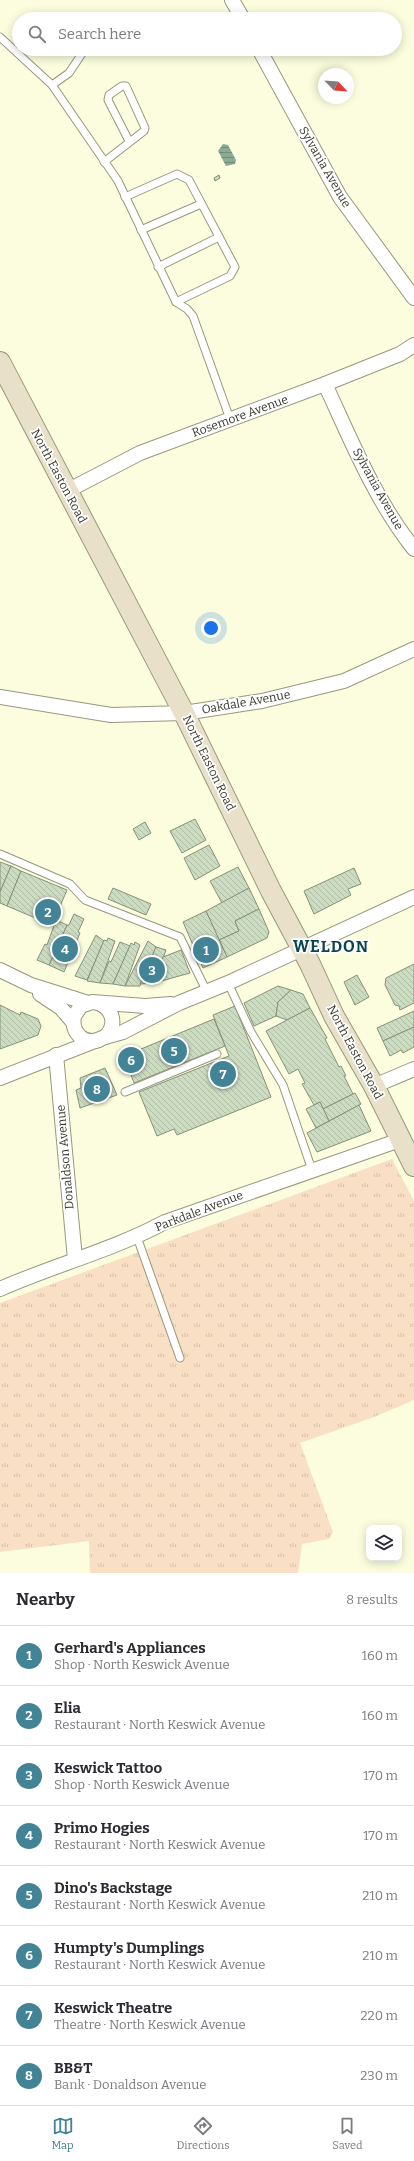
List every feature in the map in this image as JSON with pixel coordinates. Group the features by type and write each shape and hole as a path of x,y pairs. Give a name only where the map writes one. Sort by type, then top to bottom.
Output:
{"main road":[{"name":"North Easton Road","path":"0,362 184,713 271,891 303,949 334,1016 374,1086 414,1166"}],"street":[{"path":"232,0 239,12"},
{"name":"Sylvania Avenue","path":"263,56 340,197 414,298"},
{"name":"Rosemore Avenue","path":"67,491 140,453 325,384 400,354 414,345"},
{"name":"Sylvania Avenue","path":"325,384 359,460 404,537 414,549"},
{"name":"Oakdale Avenue","path":"0,697 111,715 184,713 262,701 344,681 414,649"},
{"path":"0,1078 56,1055 114,1035 151,1019 178,1003 228,983 414,897"},
{"path":"4,972 31,985 107,1008 113,1020 110,1032 102,1039 91,1042 83,1039 77,1033 73,1024 54,1002 4,972"},
{"path":"56,1055 69,1040 77,1010 94,1003 145,1006 178,1003"},
{"name":"Donaldson Avenue","path":"56,1055 75,1259"},
{"path":"374,1086 414,1069"},
{"name":"Parkdale Avenue","path":"0,1288 137,1237 165,1222 400,1140"}],"lane":[{"path":"0,37 12,48"},
{"path":"21,56 52,85 118,181 176,302 187,309 193,316 230,419"},
{"path":"52,85 69,73 80,56"},
{"path":"104,162 129,141 144,131 145,128 126,86 122,86 109,95 108,100 129,141"},
{"path":"125,197 176,174 189,180 235,267 230,276 176,302"},
{"path":"141,230 201,204"},
{"path":"158,267 219,237"},
{"path":"0,854 70,884 85,900 180,937 207,992"},
{"path":"228,983 251,1032 283,1086 312,1170"},
{"path":"125,1092 217,1054"},
{"path":"137,1237 180,1358"}],"green space":[{"path":"392,1159 414,1201 414,1400 374,1417 300,1443 333,1532 329,1539 302,1544 298,1573 90,1573 89,1541 0,1552 0,1303"}],"shaded area":[{"path":"223,144 228,145 236,160 235,164 226,166 218,151"}],"building":[{"path":"219,175 220,178 215,181 214,178"},
{"path":"195,819 206,840 182,853 170,831"},
{"path":"145,822 151,833 139,840 133,829"},
{"path":"209,845 220,866 195,880 184,858"},
{"path":"0,862 11,866 0,892"},
{"path":"11,866 21,871 7,906 0,903 0,892"},
{"path":"238,867 249,888 222,903 210,881"},
{"path":"354,868 361,884 348,889 351,895 314,914 304,891"},
{"path":"21,871 67,890 52,925 7,906"},
{"path":"113,888 151,904 146,915 108,899"},
{"path":"249,888 259,909 235,921 239,931 219,940 206,911"},
{"path":"259,909 269,932 267,938 227,957 219,940 239,931 235,921"},
{"path":"206,911 227,957 203,968 183,922"},
{"path":"74,914 84,919 78,932 80,933 64,972 49,965 67,925 69,925"},
{"path":"56,920 67,925 49,965 37,960 45,944 47,945"},
{"path":"96,935 104,941 87,980 75,976"},
{"path":"108,938 115,941 100,983 87,981 104,940 107,941"},
{"path":"148,941 156,947 140,986 125,986"},
{"path":"120,942 130,946 113,984 100,983 109,961 111,962"},
{"path":"135,942 140,945 125,986 113,984 131,943 134,945"},
{"path":"156,947 166,950 154,983 140,984"},
{"path":"181,950 190,973 154,983 163,957"},
{"path":"414,964 414,1003 400,1010 399,1006 395,1005 385,985 386,978"},
{"path":"357,975 369,997 355,1005 344,982"},
{"path":"278,986 291,990 278,1002 276,1016 254,1026 244,1003"},
{"path":"291,990 303,994 310,1008 287,1020 276,1016 278,1002"},
{"path":"0,1005 20,1015 21,1012 38,1019 41,1026 38,1035 0,1049"},
{"path":"235,1006 271,1097 177,1135 174,1129 157,1136 139,1092 229,1056 213,1015"},
{"path":"310,1008 327,1038 325,1039 339,1067 341,1066 346,1076 344,1076 353,1094 323,1109 320,1102 314,1105 302,1084 305,1083 298,1069 289,1074 266,1031"},
{"path":"414,1011 414,1027 383,1041 377,1028"},
{"path":"214,1019 225,1046 134,1083 124,1056"},
{"path":"414,1027 414,1047 403,1053 401,1050 390,1056 383,1041"},
{"path":"105,1068 117,1095 80,1108 76,1090 81,1088 80,1078"},
{"path":"355,1093 361,1104 329,1121 323,1109"},
{"path":"320,1102 329,1121 316,1128 306,1109"},
{"path":"359,1105 371,1131 317,1152 307,1133"}],"place":[{"name":"Elia","path":"48,912"},
{"name":"Primo Hogies","path":"65,949"},
{"name":"Gerhard's Appliances","path":"206,950"},
{"name":"Keswick Tattoo","path":"152,970"},
{"name":"Dino's Backstage","path":"174,1051"},
{"name":"Humpty's Dumplings","path":"131,1060"},
{"name":"Keswick Theatre","path":"223,1074"},
{"name":"BB&T","path":"97,1089"}],"district":[{"name":"WELDON","path":"331,946"}]}
